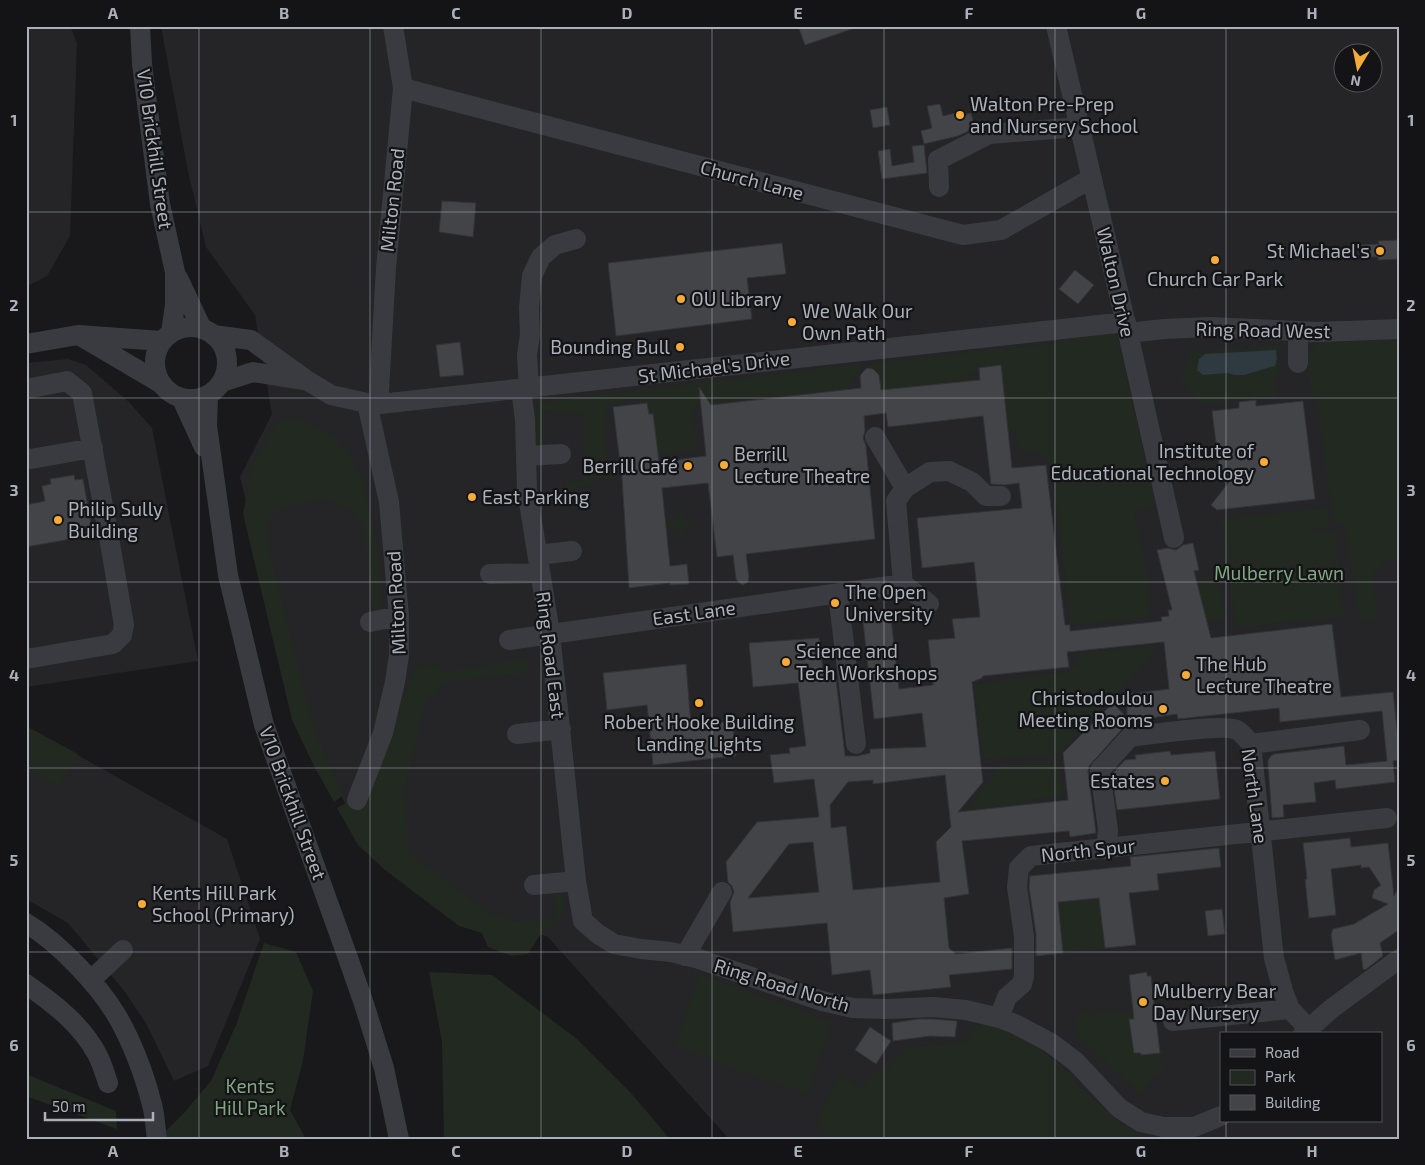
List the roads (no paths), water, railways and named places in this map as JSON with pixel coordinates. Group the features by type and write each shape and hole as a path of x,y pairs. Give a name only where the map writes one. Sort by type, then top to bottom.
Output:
{"street":[{"name":"V10 Brickhill Street","path":"140,26 142,64 160,204 174,272 175,305 166,337"},
{"name":"Milton Road","path":"357,800 383,733 396,682 399,660 399,616 389,502 373,404 379,391 386,268 403,88 394,26"},
{"name":"Walton Drive","path":"1056,26 1127,327 1174,538"},
{"name":"Church Lane","path":"403,88 963,235 1002,230 1092,178"},
{"path":"939,187 938,160 989,134 1080,127"},
{"name":"Ring Road East","path":"576,239 555,246 542,257 532,276 529,308 530,336 525,388 525,420 528,490 550,634 576,881 583,921"},
{"name":"V10 Brickhill Street","path":"174,272 208,332"},
{"path":"192,327 208,332 220,342 225,351 227,362 226,372 216,390 208,396 190,400 173,396 166,390 155,373 154,362 156,350 166,337 181,328 192,327"},
{"name":"St Michael's Drive","path":"208,332 251,340 331,395 373,404 762,361 1127,327"},
{"name":"Ring Road West","path":"1127,327 1164,329 1210,327 1319,332 1399,329"},
{"path":"1298,331 1298,363"},
{"path":"26,344 78,335 166,337"},
{"path":"78,335 160,383"},
{"name":"St Michael's Drive","path":"222,382 253,372 308,381"},
{"path":"26,389 67,380 82,393 124,625 122,635 113,644 26,659"},
{"name":"V10 Brickhill Street","path":"208,396 207,426 228,575 264,725 364,1004 384,1068 398,1139"},
{"name":"V10 Brickhill Street","path":"182,399 211,461"},
{"path":"875,437 905,488"},
{"path":"26,458 31,459 93,448"},
{"path":"526,456 561,454"},
{"path":"929,604 903,584 896,501 905,488 930,472 949,471 972,482 986,496 1001,496"},
{"path":"490,574 539,564 572,551"},
{"name":"East Lane","path":"509,640 903,584"},
{"path":"838,594 856,744"},
{"path":"370,622 399,616"},
{"name":"North Lane","path":"1106,848 1108,830 1100,770 1130,737 1228,727 1238,730 1251,744 1274,958 1290,1009 1306,1031"},
{"path":"517,734 560,729"},
{"path":"1251,744 1360,730"},
{"name":"North Spur","path":"998,1018 1007,997 1022,984 1024,976 1024,936 1017,887 1019,868 1031,856 1260,830 1387,818"},
{"path":"534,885 576,881"},
{"path":"685,956 722,892"},
{"name":"Ring Road North","path":"583,921 598,934 614,944 685,956 822,1001 852,1008 933,1007 966,1010 998,1018 1015,1024 1052,1043 1076,1062 1119,1108 1141,1122 1162,1127 1182,1128 1194,1126 1220,1116"},
{"path":"26,924 62,950 91,980 117,1016 138,1059 152,1102 157,1139"},
{"path":"91,980 123,950"},
{"path":"1306,1031 1331,1009 1399,959"},
{"path":"26,984 55,1004 78,1027 97,1054 108,1083"},
{"path":"1174,1021 1290,1009"}],"place":[{"name":"Walton Pre-Prep and Nursery School","path":"960,115"},
{"name":"St Michael's","path":"1380,251"},
{"name":"Church Car Park","path":"1215,260"},
{"name":"OU Library","path":"681,299"},
{"name":"We Walk Our Own Path","path":"792,322"},
{"name":"Bounding Bull","path":"680,347"},
{"name":"Institute of Educational Technology","path":"1264,462"},
{"name":"Berrill Lecture Theatre","path":"724,465"},
{"name":"Berrill Café","path":"688,466"},
{"name":"East Parking","path":"472,497"},
{"name":"Philip Sully Building","path":"58,520"},
{"name":"The Open University","path":"835,603"},
{"name":"Science and Tech Workshops","path":"786,662"},
{"name":"The Hub Lecture Theatre","path":"1186,675"},
{"name":"Robert Hooke Building Landing Lights","path":"699,703"},
{"name":"Christodoulou Meeting Rooms","path":"1163,709"},
{"name":"Estates","path":"1165,781"},
{"name":"Kents Hill Park School (Primary)","path":"142,904"},
{"name":"Mulberry Bear Day Nursery","path":"1143,1002"}],"park label":[{"name":"Mulberry Lawn","path":"1279,573"},
{"name":"Kents Hill Park","path":"250,1097"}]}
